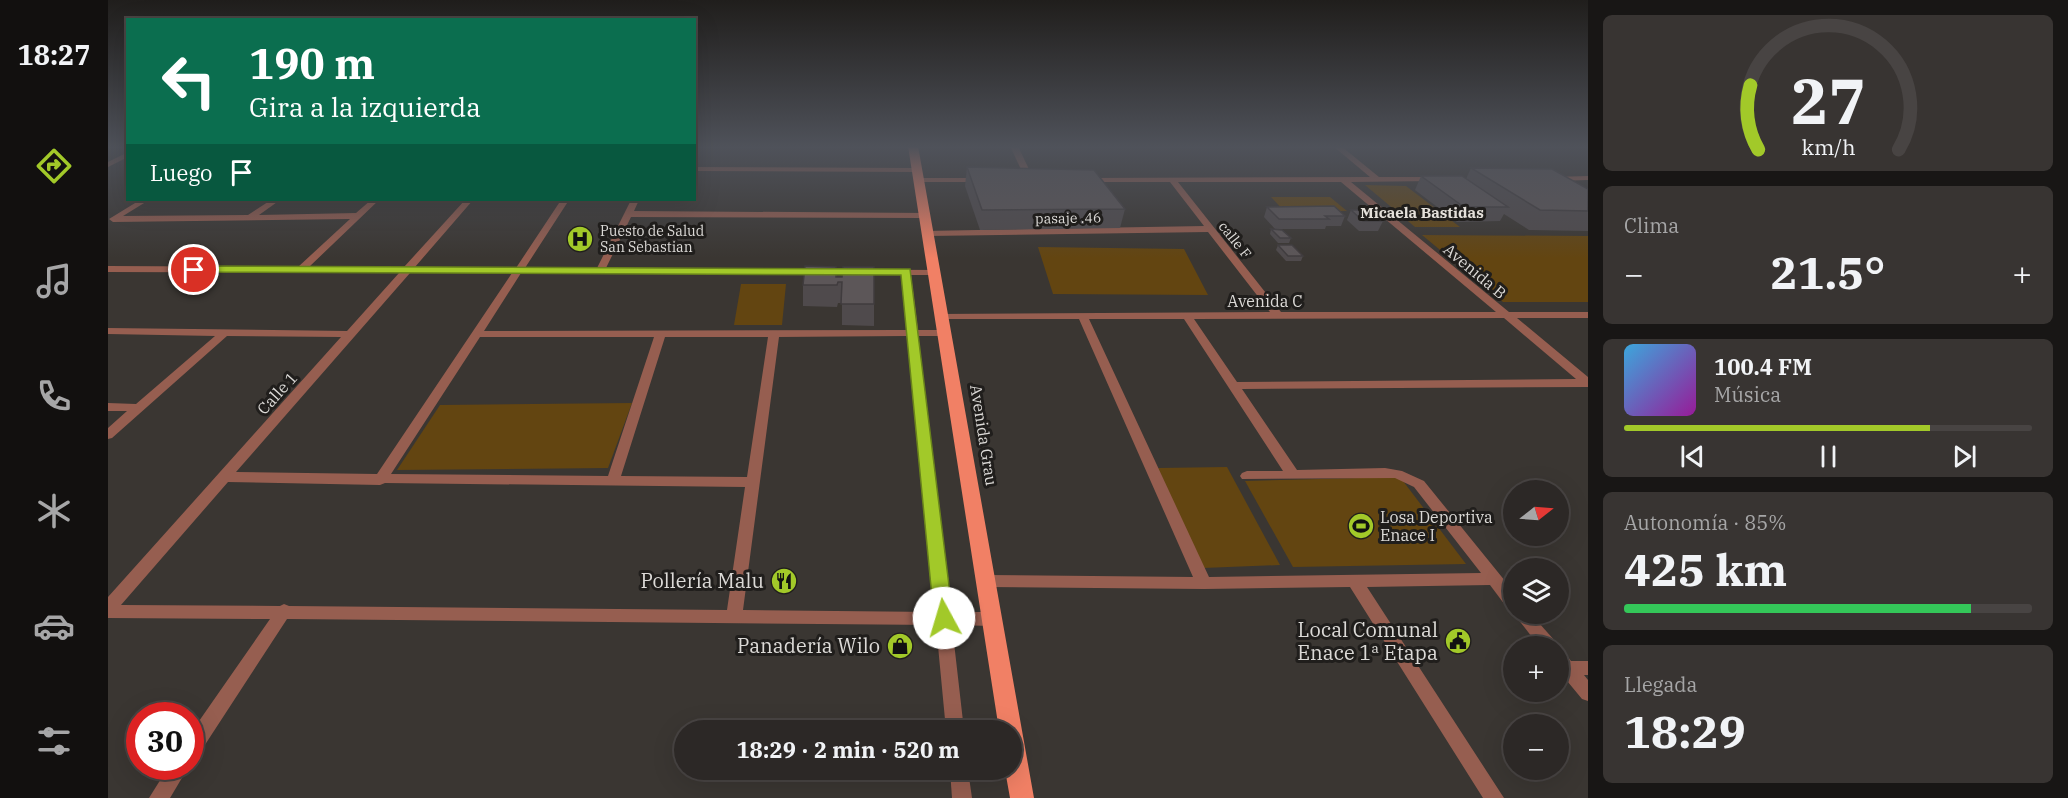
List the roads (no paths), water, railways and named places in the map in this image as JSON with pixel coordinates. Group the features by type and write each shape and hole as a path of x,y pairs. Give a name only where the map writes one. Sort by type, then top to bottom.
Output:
{"main road":[{"name":"Avenida Grau","path":"919,183 1008,720"},
{"path":"1019,780 1022,798"}],"street":[{"name":"calle F","path":"1174,183 1278,316"},
{"name":"Avenida B","path":"1348,183 1587,383"},
{"path":"1546,183 1552,189"},
{"path":"111,220 143,201"},
{"path":"250,217 274,201"},
{"path":"300,270 374,201"},
{"name":"Calle 1","path":"108,610 468,201"},
{"path":"380,480 564,201"},
{"path":"600,271 634,201"},
{"path":"627,214 925,214"},
{"path":"111,220 357,216"},
{"name":"pasaje .46","path":"927,233 1209,229"},
{"path":"108,269 934,272"},
{"path":"906,272 954,720"},
{"name":"Avenida C","path":"941,315 1188,317 1588,315"},
{"path":"1083,317 1204,583"},
{"path":"1188,317 1293,475"},
{"path":"110,332 352,334"},
{"path":"108,435 225,332"},
{"path":"613,481 661,333"},
{"path":"734,616 774,333"},
{"path":"477,334 944,333"},
{"path":"1235,386 1587,383"},
{"path":"108,407 140,408"},
{"path":"1247,476 1385,473 1407,477 1419,484 1503,591"},
{"path":"223,477 753,482"},
{"path":"986,581 1204,583 1493,579"},
{"path":"1354,580 1494,798"},
{"path":"108,610 992,619"},
{"path":"204,730 284,612"},
{"path":"1530,624 1540,636"},
{"path":"1569,664 1588,668"},
{"path":"1569,670 1588,693"},
{"path":"159,798 171,780"},
{"path":"960,780 962,798"}],"place":[{"name":"Puesto de Salud San Sebastian","path":"580,239"},
{"name":"Losa Deportiva Enace I","path":"1361,526"},
{"name":"Pollería Malu","path":"784,581"},
{"name":"Local Comunal Enace 1ª Etapa","path":"1458,641"},
{"name":"Panadería Wilo","path":"900,646"}],"district":[{"name":"Micaela Bastidas","path":"1422,213"}]}
